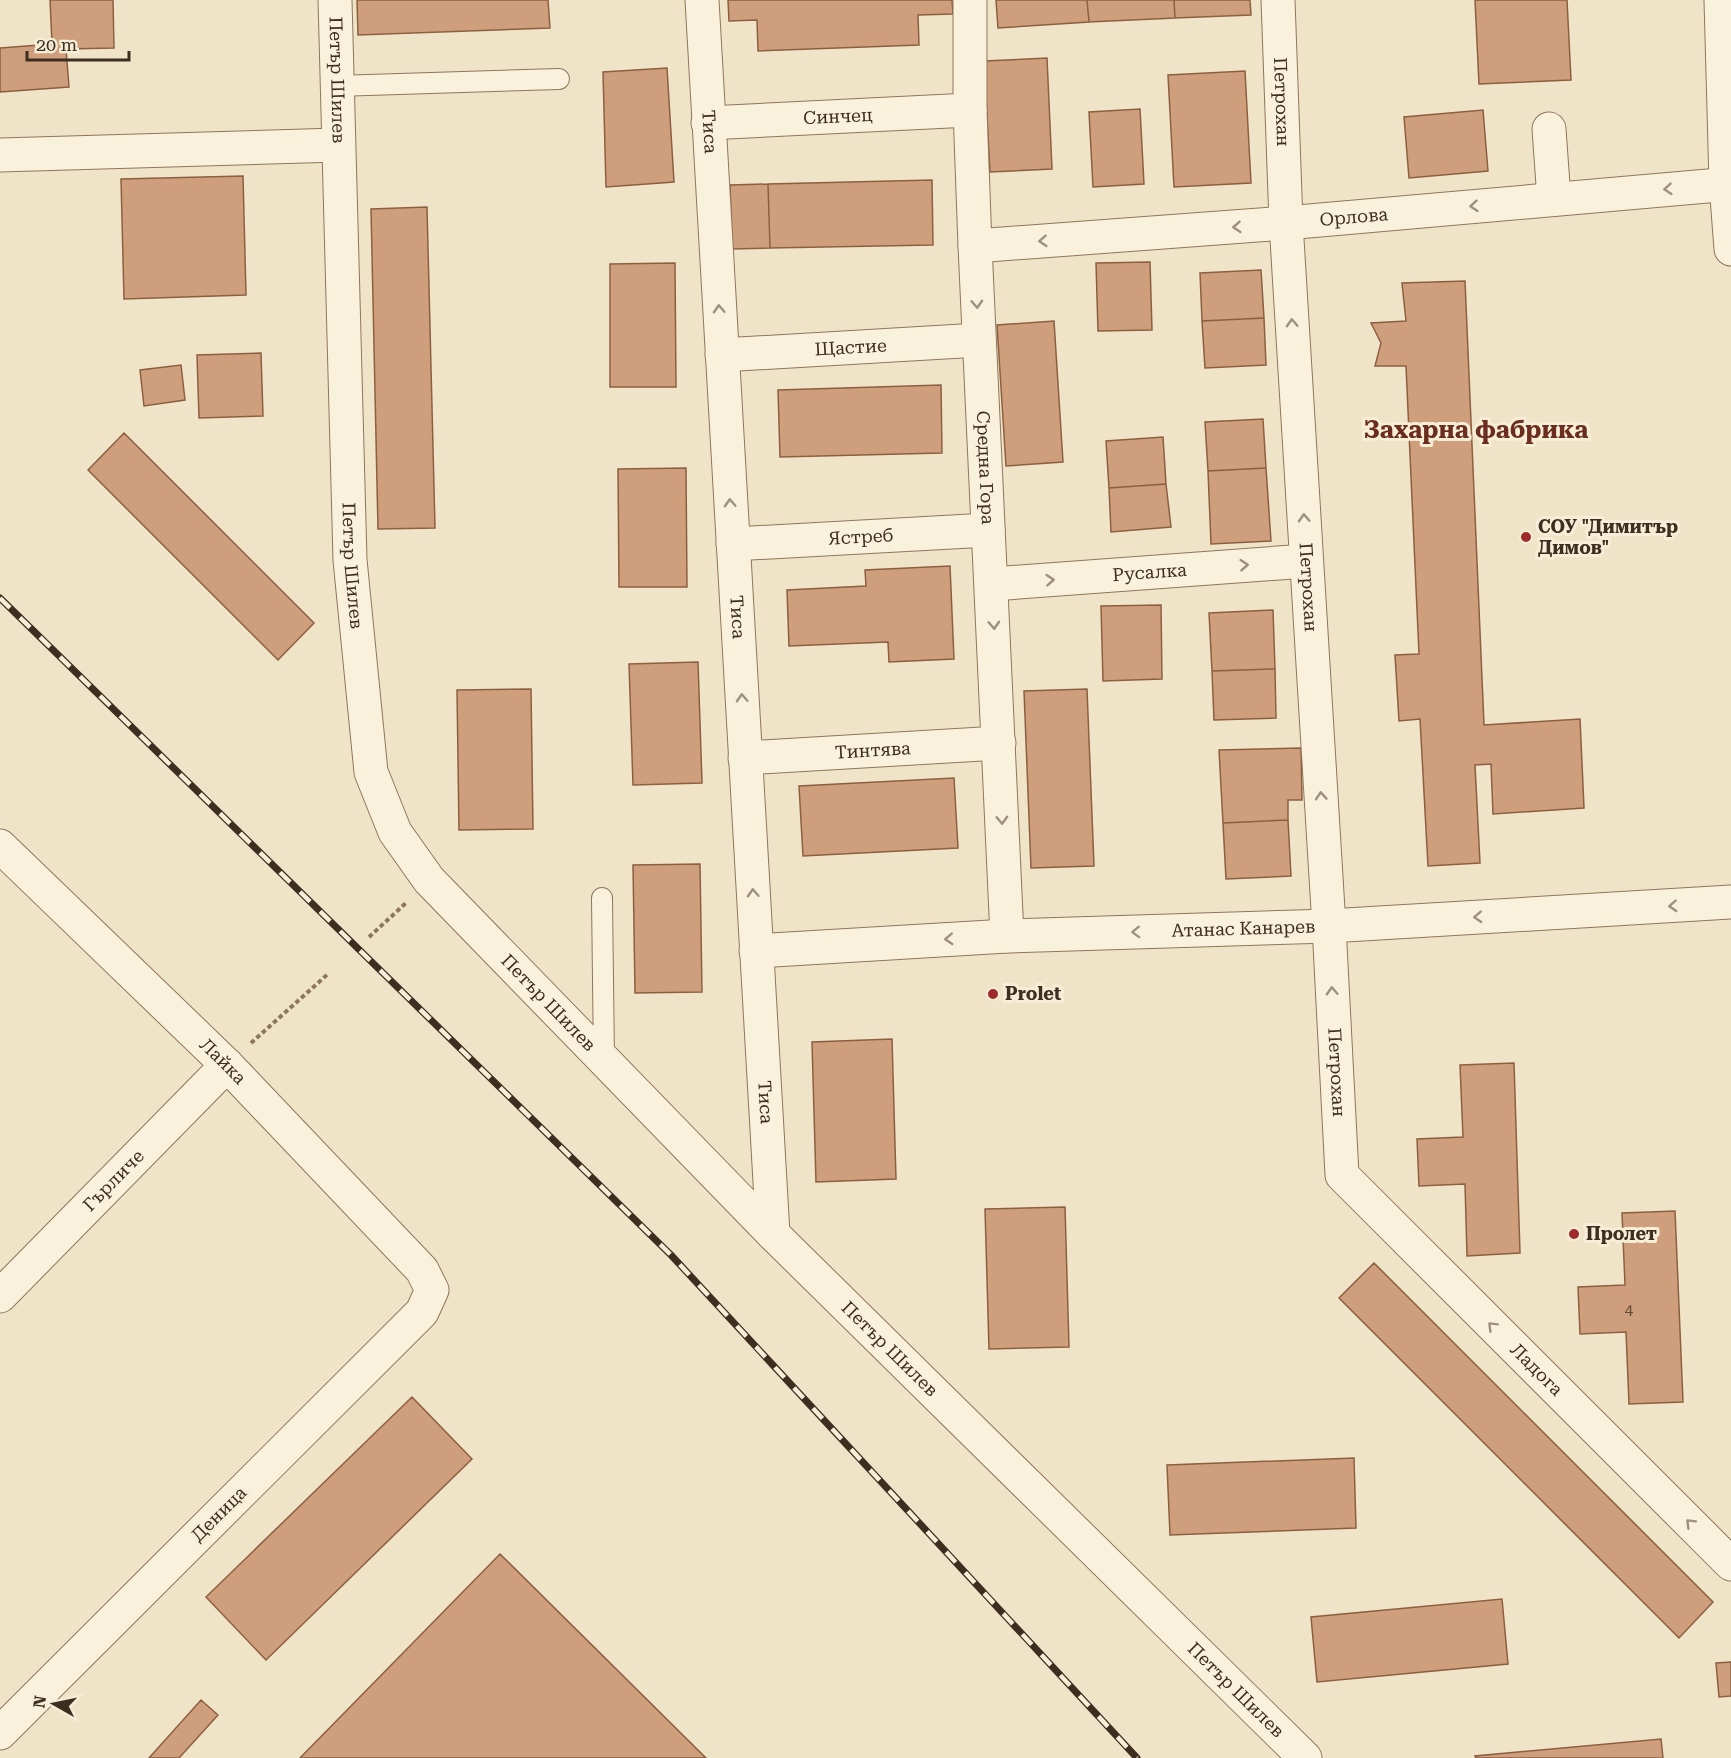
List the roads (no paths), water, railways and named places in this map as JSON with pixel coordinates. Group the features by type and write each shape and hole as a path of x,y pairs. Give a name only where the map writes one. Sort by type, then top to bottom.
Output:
{"street":[{"name":"Петър Шилев","path":"334,0 350,560 371,772 395,832 429,880 773,1234 1305,1758"},
{"name":"Тиса","path":"702,0 773,1234"},
{"name":"Средна Гора","path":"970,0 970,110 975,246 1007,936"},
{"name":"Петрохан","path":"1278,0 1286,223 1342,1175"},
{"path":"1721,0 1731,249"},
{"name":"Синчец","path":"708,123 970,110"},
{"path":"1549,129 1554,199"},
{"path":"0,155 338,145"},
{"name":"Орлова","path":"975,246 1286,223 1729,184"},
{"name":"Щастие","path":"722,355 979,340"},
{"name":"Ястреб","path":"733,544 988,530"},
{"name":"Русалка","path":"992,584 1306,561"},
{"name":"Тинтява","path":"745,758 999,743"},
{"name":"Лайка","path":"1,849 227,1065 422,1270 432,1290"},
{"name":"Атанас Канарев","path":"756,951 1007,936 1329,926 1731,902"},
{"name":"Гърличе","path":"0,1296 227,1065"},
{"name":"Ладога","path":"1342,1175 1731,1564"},
{"name":"Деница","path":"6,1716 422,1312 432,1290"}],"lane":[{"path":"336,86 559,79"},
{"path":"602,898 604,1061"}],"railway":[{"path":"0,598 671,1255 1137,1758"}],"place":[{"name":"СОУ \"Димитър Димов\"","path":"1526,537"},
{"name":"Prolet","path":"993,994"},
{"name":"Пролет","path":"1574,1234"}],"district":[{"name":"Захарна фабрика","path":"1476,430"}]}
